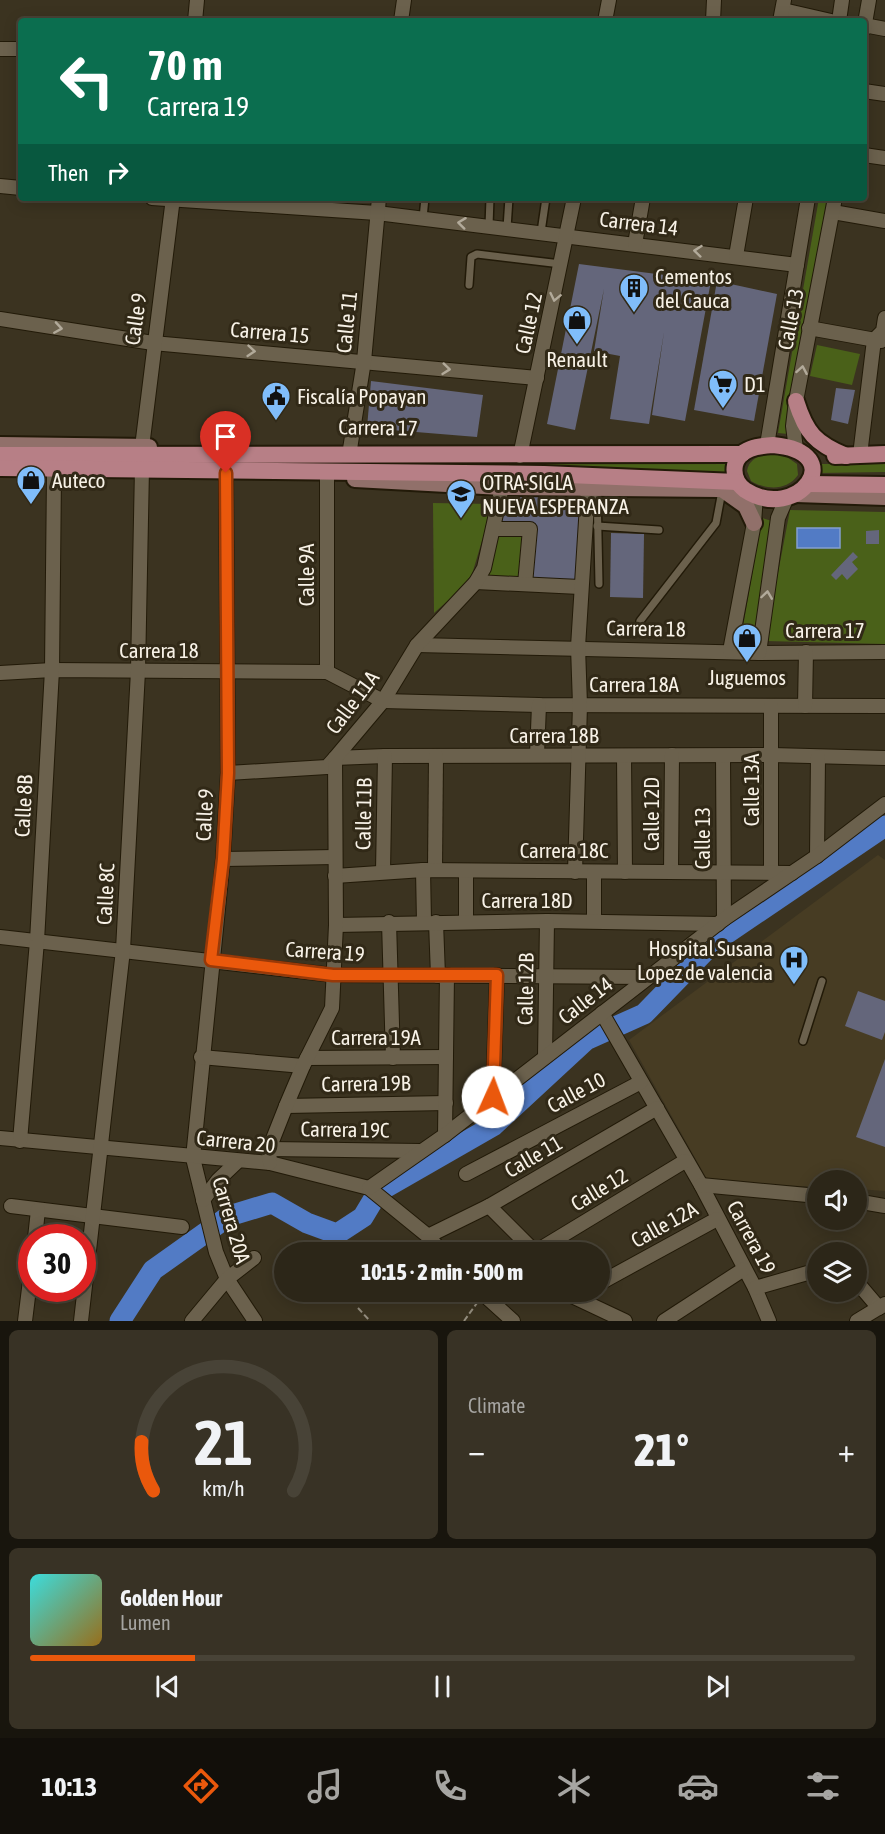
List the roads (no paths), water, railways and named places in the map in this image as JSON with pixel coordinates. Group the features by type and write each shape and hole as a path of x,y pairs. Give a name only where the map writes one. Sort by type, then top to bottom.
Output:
{"main road":[{"path":"796,401 801,418 813,438 853,455"},
{"name":"Carrera 17","path":"0,446 521,453"},
{"name":"Carrera 17","path":"0,455 521,453 755,449 802,453"},
{"path":"754,523 746,506 735,468 755,449"},
{"path":"802,453 885,454"},
{"path":"797,492 813,473 802,453"},
{"path":"0,468 226,473 502,487 543,481 592,489 741,489"},
{"path":"0,474 142,471 543,481 885,497"},
{"path":"797,492 885,485"}],"street":[{"path":"195,18 197,0"},
{"path":"401,18 404,0"},
{"path":"606,18 609,0"},
{"path":"713,18 714,0"},
{"path":"839,18 842,0"},
{"path":"866,18 869,0"},
{"path":"782,10 818,18"},
{"path":"867,27 885,29"},
{"path":"0,49 18,49"},
{"path":"867,91 885,94"},
{"path":"867,155 885,158"},
{"path":"0,186 18,188"},
{"name":"Calle 9","path":"142,447 153,343 173,201"},
{"name":"Carrera 14","path":"247,201 284,202 423,218 797,265"},
{"name":"Calle 11","path":"350,449 363,361 379,201"},
{"name":"Calle 12","path":"521,453 573,201"},
{"path":"635,244 642,201"},
{"path":"736,256 745,201"},
{"name":"Calle 13","path":"755,449 797,265 808,201"},
{"path":"834,205 885,221"},
{"name":"Calle 13","path":"802,453 793,426 796,401 834,205"},
{"path":"853,455 885,318"},
{"name":"Carrera 15","path":"0,319 153,343 537,378"},
{"path":"809,328 880,341"},
{"name":"Calle 8C","path":"81,1321 123,950 138,671 142,471"},
{"name":"Calle 9","path":"193,1158 201,1057 223,859 228,773 226,473"},
{"name":"Calle 8B","path":"21,1141 37,941 52,670 54,474"},
{"name":"Calle 9A","path":"327,478 327,672"},
{"name":"Calle 11A","path":"333,975 336,925 335,758 383,701 417,645 476,582 484,568 502,487"},
{"path":"575,872 580,705 578,647 580,587 592,489"},
{"path":"730,651 754,523 741,489"},
{"path":"759,653 778,518 797,492"},
{"path":"493,529 530,530 525,584"},
{"path":"476,582 580,587"},
{"name":"Carrera 18","path":"417,645 730,651"},
{"name":"Carrera 17","path":"730,651 759,653 885,652"},
{"path":"805,706 806,652"},
{"name":"Carrera 18","path":"0,673 52,670 327,672 383,701"},
{"name":"Carrera 18A","path":"383,701 539,705 885,705"},
{"path":"537,755 539,705"},
{"name":"Calle 13A","path":"771,706 771,873"},
{"name":"Calle 12D","path":"671,872 672,755"},
{"name":"Carrera 18B","path":"228,773 327,767 335,758 385,756 772,755 885,758"},
{"name":"Calle 11B","path":"383,872 385,756"},
{"path":"436,756 429,870 430,922 442,976 446,1057 446,1135"},
{"path":"624,756 625,872"},
{"name":"Calle 13","path":"721,921 723,756"},
{"path":"817,856 818,758"},
{"name":"Calle 14","path":"373,1191 420,1151 446,1135 545,1057 604,1017 648,977 721,921 817,856 885,804"},
{"path":"223,859 334,857"},
{"name":"Carrera 18C","path":"335,876 429,870 792,873"},
{"path":"466,871 466,921"},
{"path":"594,872 594,921"},
{"name":"Carrera 18D","path":"336,925 466,921 721,921"},
{"name":"Calle 12B","path":"545,1057 547,921"},
{"path":"389,922 393,1058"},
{"name":"Carrera 19","path":"0,936 333,975 648,977"},
{"path":"270,1164 269,1149 286,1106 332,1008 333,975"},
{"path":"493,1097 497,975"},
{"name":"Carrera 19","path":"604,1017 621,1051 701,1185 769,1321"},
{"name":"Carrera 19A","path":"201,1057 305,1062 446,1057"},
{"name":"Calle 10","path":"466,1174 641,1082"},
{"name":"Carrera 19B","path":"286,1106 446,1102"},
{"name":"Calle 11","path":"428,1236 489,1206 657,1108"},
{"name":"Carrera 20","path":"0,1138 270,1164 373,1191 433,1242"},
{"name":"Carrera 19C","path":"269,1149 420,1151"},
{"name":"Carrera 20A","path":"193,1158 216,1252 226,1279 255,1321"},
{"path":"204,1204 218,1180 238,1161"},
{"name":"Calle 12","path":"551,1242 685,1161"},
{"path":"701,1185 807,1195"},
{"path":"867,1203 885,1206"},
{"path":"11,1206 182,1227"},
{"path":"489,1206 525,1242"},
{"path":"36,1224 38,1210"},
{"name":"Calle 12A","path":"610,1278 717,1219"},
{"path":"192,1321 226,1279 254,1258"},
{"path":"664,1321 744,1269"},
{"path":"754,1288 807,1273"},
{"path":"857,1321 882,1306 867,1292"},
{"path":"25,1321 27,1302"},
{"path":"492,1302 513,1321"},
{"path":"592,1302 625,1321"}],"lane":[{"path":"423,218 425,201"},
{"path":"489,226 490,201"},
{"path":"507,228 509,201"},
{"path":"542,232 546,201"},
{"path":"469,285 471,258 477,254 561,264"},
{"path":"592,489 597,526 599,584"},
{"path":"640,621 741,489"},
{"path":"597,526 659,530"},
{"path":"803,1041 822,981"}],"water":[{"path":"797,528 840,528 840,548 797,548"}],"waterway":[{"path":"120,1321 153,1270 229,1216 272,1203 307,1223 337,1234 363,1217 378,1192 493,1126 586,1040 644,1014 714,942 885,826"}],"place":[{"name":"Cementos del Cauca","path":"634,314"},
{"name":"Renault","path":"577,346"},
{"name":"D1","path":"723,410"},
{"name":"Fiscalía Popayan","path":"276,422"},
{"name":"Auteco","path":"31,506"},
{"name":"OTRA-SIGLA NUEVA ESPERANZA","path":"461,520"},
{"name":"Juguemos","path":"747,664"},
{"name":"Hospital Susana Lopez de valencia","path":"794,986"}]}
